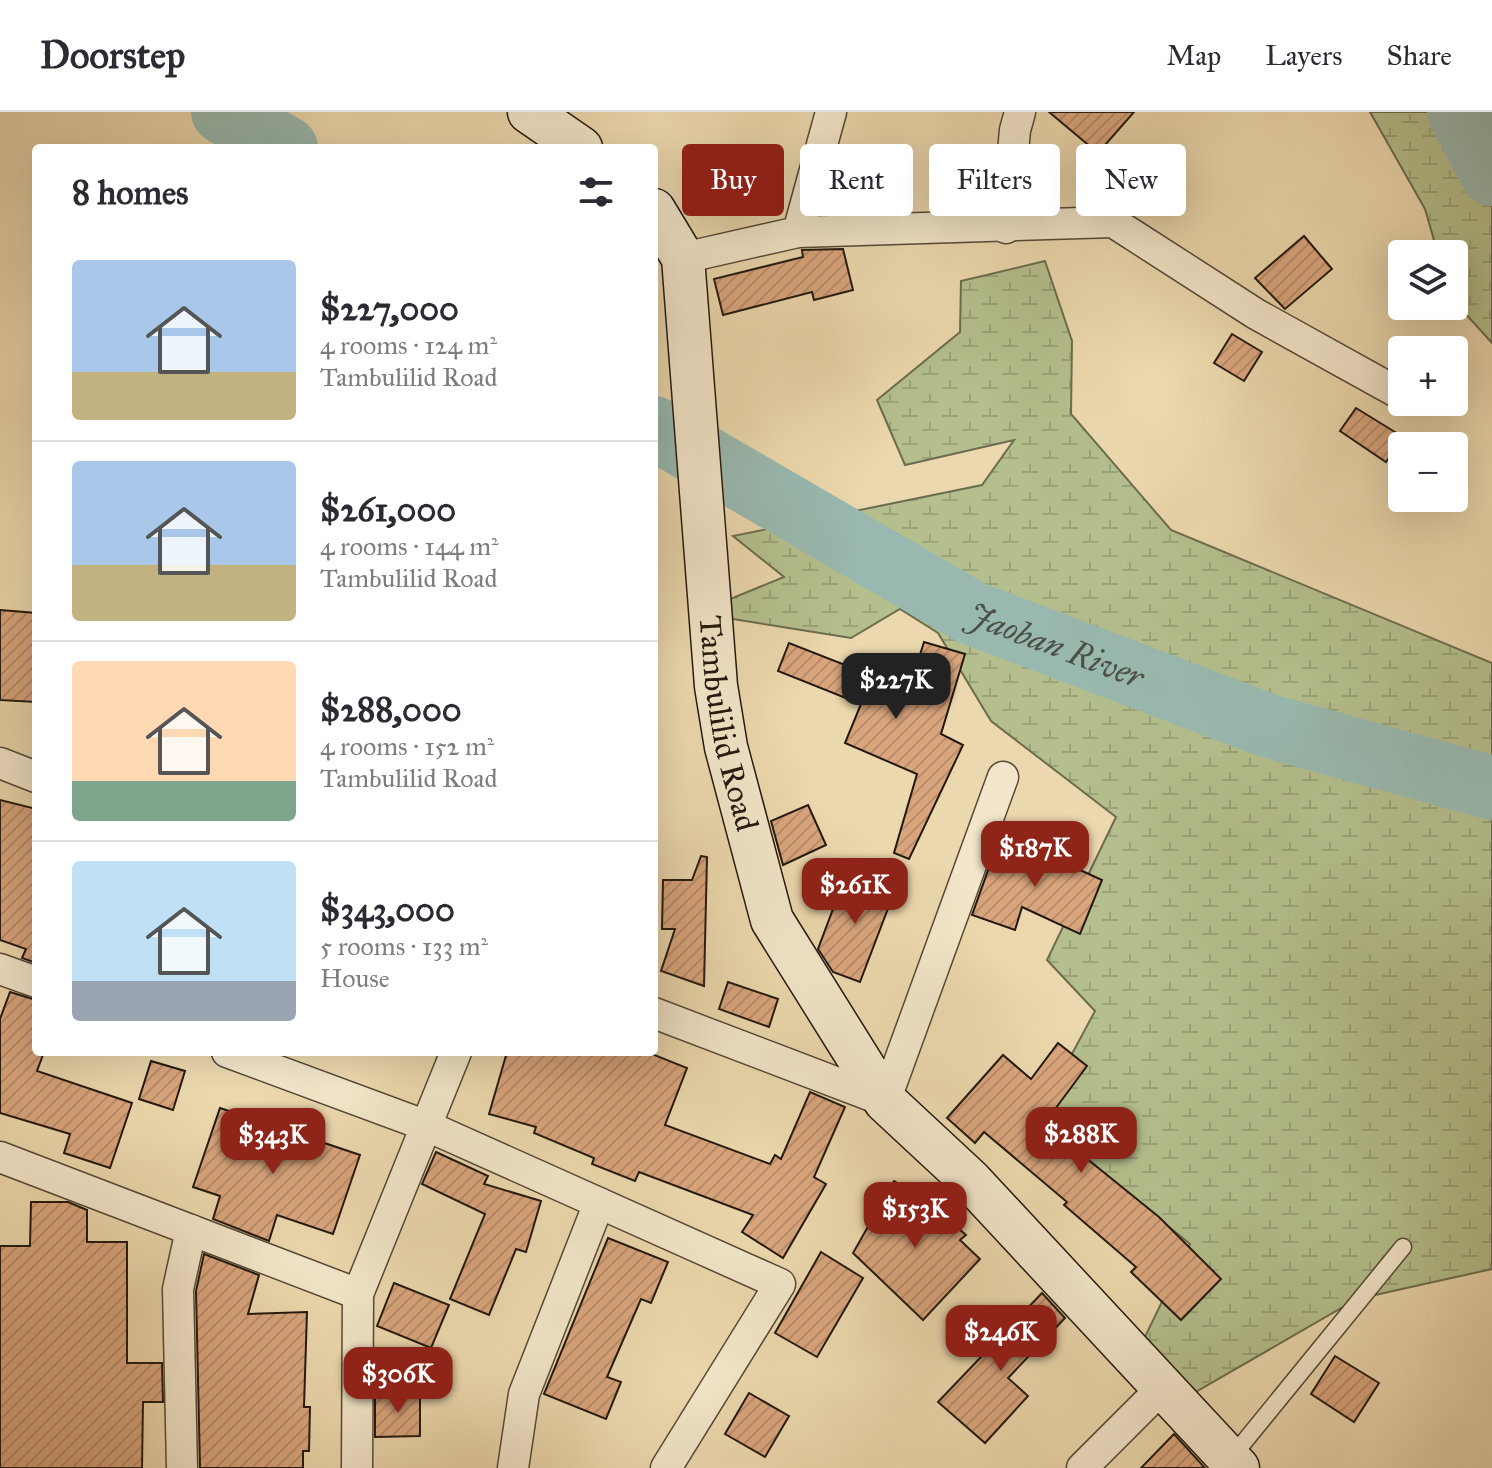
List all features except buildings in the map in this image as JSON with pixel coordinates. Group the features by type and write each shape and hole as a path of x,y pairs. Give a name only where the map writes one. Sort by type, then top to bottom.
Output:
{"street":[{"path":"529,112 575,144"},
{"path":"798,232 831,112"},
{"path":"1006,228 1015,130 1020,112"},
{"path":"658,217 683,258 798,232 1006,228 1113,222 1256,314 1388,388"},
{"name":"Tambulilid Road","path":"683,258 716,686 726,747 772,920 885,1101 971,1181 1234,1464"},
{"path":"0,763 32,775"},
{"path":"658,1015 885,1101 1003,777"},
{"path":"0,969 32,981"},
{"path":"238,1056 427,1126 780,1284 666,1468"},
{"path":"357,1468 358,1294 454,1056"},
{"path":"0,1157 358,1294"},
{"path":"513,1468 524,1394 599,1203"},
{"path":"182,1468 178,1289 191,1230"},
{"path":"1082,1468 1164,1386"}],"lane":[{"path":"1234,1464 1403,1247"}],"green space":[{"path":"1370,112 1492,112 1492,343 1468,316 1468,240 1434,240 1425,209"},
{"path":"1045,261 1072,341 1071,414 1171,530 1492,663 1492,1269 1357,1299 1187,1397 1141,1345 1190,1244 1037,1119 1095,1011 1047,960 1116,817 991,721 938,633 900,609 851,638 696,613 784,577 733,536 982,485 1014,440 905,465 877,400 960,332 961,281"}],"waterway":[{"name":"Jaoban River","path":"223,112 279,144"},
{"name":"Jaoban River","path":"1459,112 1492,174"},
{"name":"Jaoban River","path":"658,430 972,613 1269,726 1492,788"}]}
